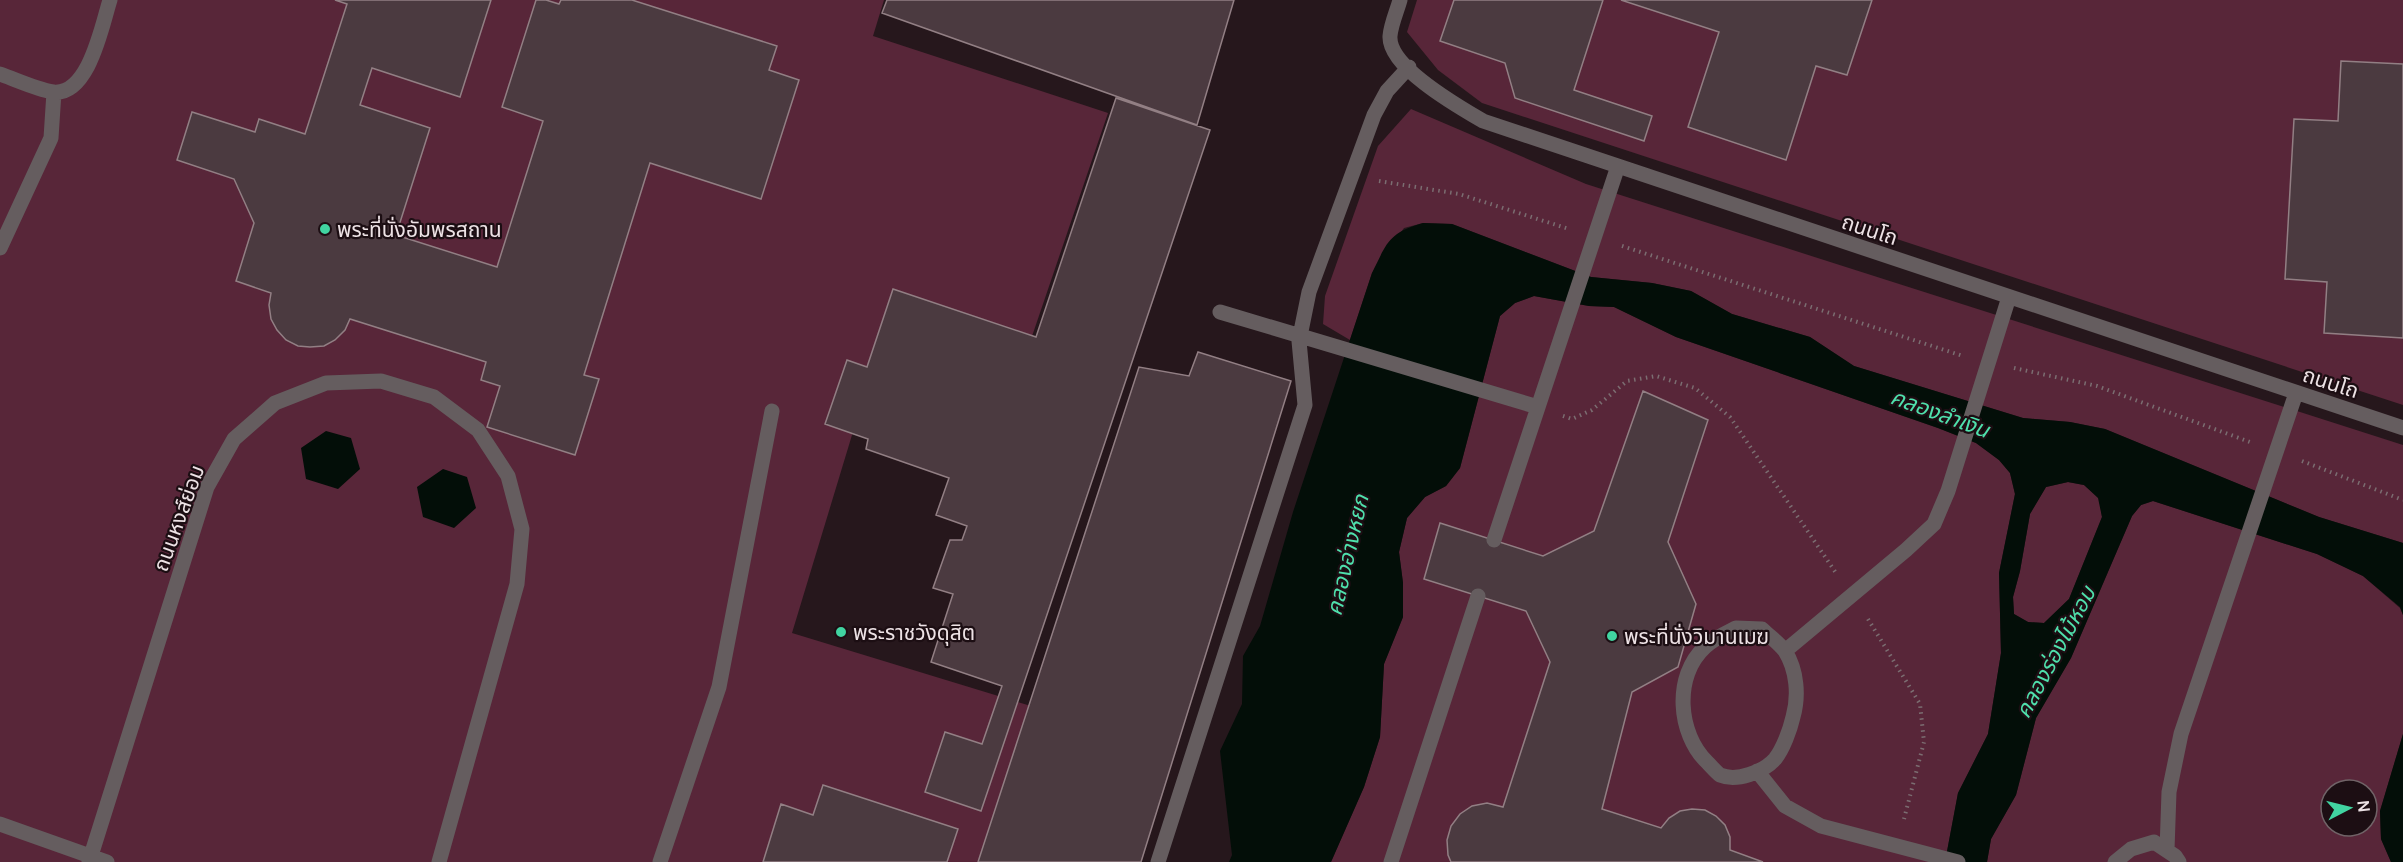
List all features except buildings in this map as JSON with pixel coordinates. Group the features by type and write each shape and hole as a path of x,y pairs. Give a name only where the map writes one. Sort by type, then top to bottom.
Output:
{"lane":[{"path":"0,74 54,92 66,89 77,82 90,64 110,0"},
{"name":"ถนนโถ","path":"1400,0 1390,38 1398,57 1430,89 1483,121 2403,428"},
{"path":"1158,862 1305,405 1299,336 1309,292 1374,115 1387,91 1409,68"},
{"path":"0,248 51,138 54,92"},
{"path":"1494,540 1618,166"},
{"path":"1785,651 1934,524 1948,490 2009,297"},
{"path":"1220,312 1538,407"},
{"name":"ถนนหงส์ย่อม","path":"90,859 207,487 234,439 275,403 326,382 381,381 434,397 478,430 508,476 522,529 518,584 439,862"},
{"path":"2167,850 2169,792 2181,734 2296,393"},
{"path":"660,862 719,687 772,411"},
{"path":"1391,862 1478,596"},
{"path":"1736,627 1762,629 1785,651 1795,679 1797,701 1791,727 1775,759 1757,771 1737,777 1720,774 1700,755 1684,725 1682,704 1689,670 1704,647 1736,627"},
{"path":"1757,771 1785,806 1821,826 1958,862"},
{"path":"0,824 90,859 107,862"},
{"path":"2115,862 2131,849 2154,842 2175,856 2179,862"}],"path":[{"path":"1351,177 1459,194 1968,358 2097,386 2403,500"},
{"path":"1538,407 1572,419 1592,410 1627,381 1656,376 1695,388 1730,417 1882,640 1920,704 1924,742 1897,846"}],"shaded area":[{"path":"0,0 884,0 873,36 1108,113 1028,348 892,303 792,633 1054,713 1051,862 0,862"},
{"path":"1417,0 2403,0 2403,405 1482,103 1438,70 1407,32"},
{"path":"1411,109 1586,184 2403,445 2403,543 2319,517 2105,429 2070,422 2023,418 1854,366 1810,337 1732,314 1691,291 1652,283 1591,277 1452,224 1423,223 1404,228 1372,273 1350,340 1323,324 1325,296 1378,146"},
{"path":"1534,296 1589,306 1614,307 1676,337 1976,443 1999,460 2010,473 2015,494 1999,573 2001,653 1988,734 1958,793 1945,862 1331,862 1364,787 1380,737 1384,664 1403,617 1403,583 1399,552 1407,518 1425,497 1446,486 1460,468 1500,316 1515,303"},
{"path":"2068,482 2084,485 2099,498 2102,517 2069,599 2044,623 2028,622 2014,614 2013,597 2030,514 2046,487"},
{"path":"2153,501 2317,554 2363,576 2400,608 2403,615 2403,734 2380,811 2381,839 2391,862 1987,862 1991,839 2016,795 2036,718 2071,658 2132,516 2141,505"}],"water":[{"path":"1423,223 1452,224 1591,277 1652,283 1691,291 1732,314 1810,337 1854,366 2023,418 2070,422 2105,429 2319,517 2403,543 2403,615 2400,607 2363,576 2317,554 2153,501 2141,505 2132,516 2071,658 2036,718 2016,795 1991,839 1987,862 1945,862 1958,793 1988,734 2001,653 1999,573 2015,494 2010,473 1999,460 1976,443 1676,337 1614,307 1589,306 1534,296 1515,303 1500,316 1460,468 1446,486 1425,497 1407,518 1399,552 1403,583 1403,617 1384,664 1380,737 1364,787 1331,862 1229,862 1232,855 1220,751 1242,704 1243,656 1260,626 1293,512 1372,273 1390,240 1411,227","holes":["2068,482 2084,485 2098,498 2102,517 2069,599 2044,623 2028,622 2014,614 2013,597 2030,514 2046,487"]},
{"path":"326,431 351,438 360,469 338,489 306,479 301,448"},
{"path":"443,469 467,477 476,508 454,528 423,517 417,487"},
{"path":"2403,734 2403,862 2391,862 2381,839 2380,811"}],"place":[{"name":"พระที่นั่งอัมพรสถาน","path":"325,229"},
{"name":"พระราชวังดุสิต","path":"841,632"},
{"name":"พระที่นั่งวิมานเมฆ","path":"1612,636"}],"water label":[{"name":"คลองลำเงิน","path":"1940,413"},
{"name":"คลองอ่างหยก","path":"1347,555"},
{"name":"คลองร่องไม้หอม","path":"2055,652"}]}
